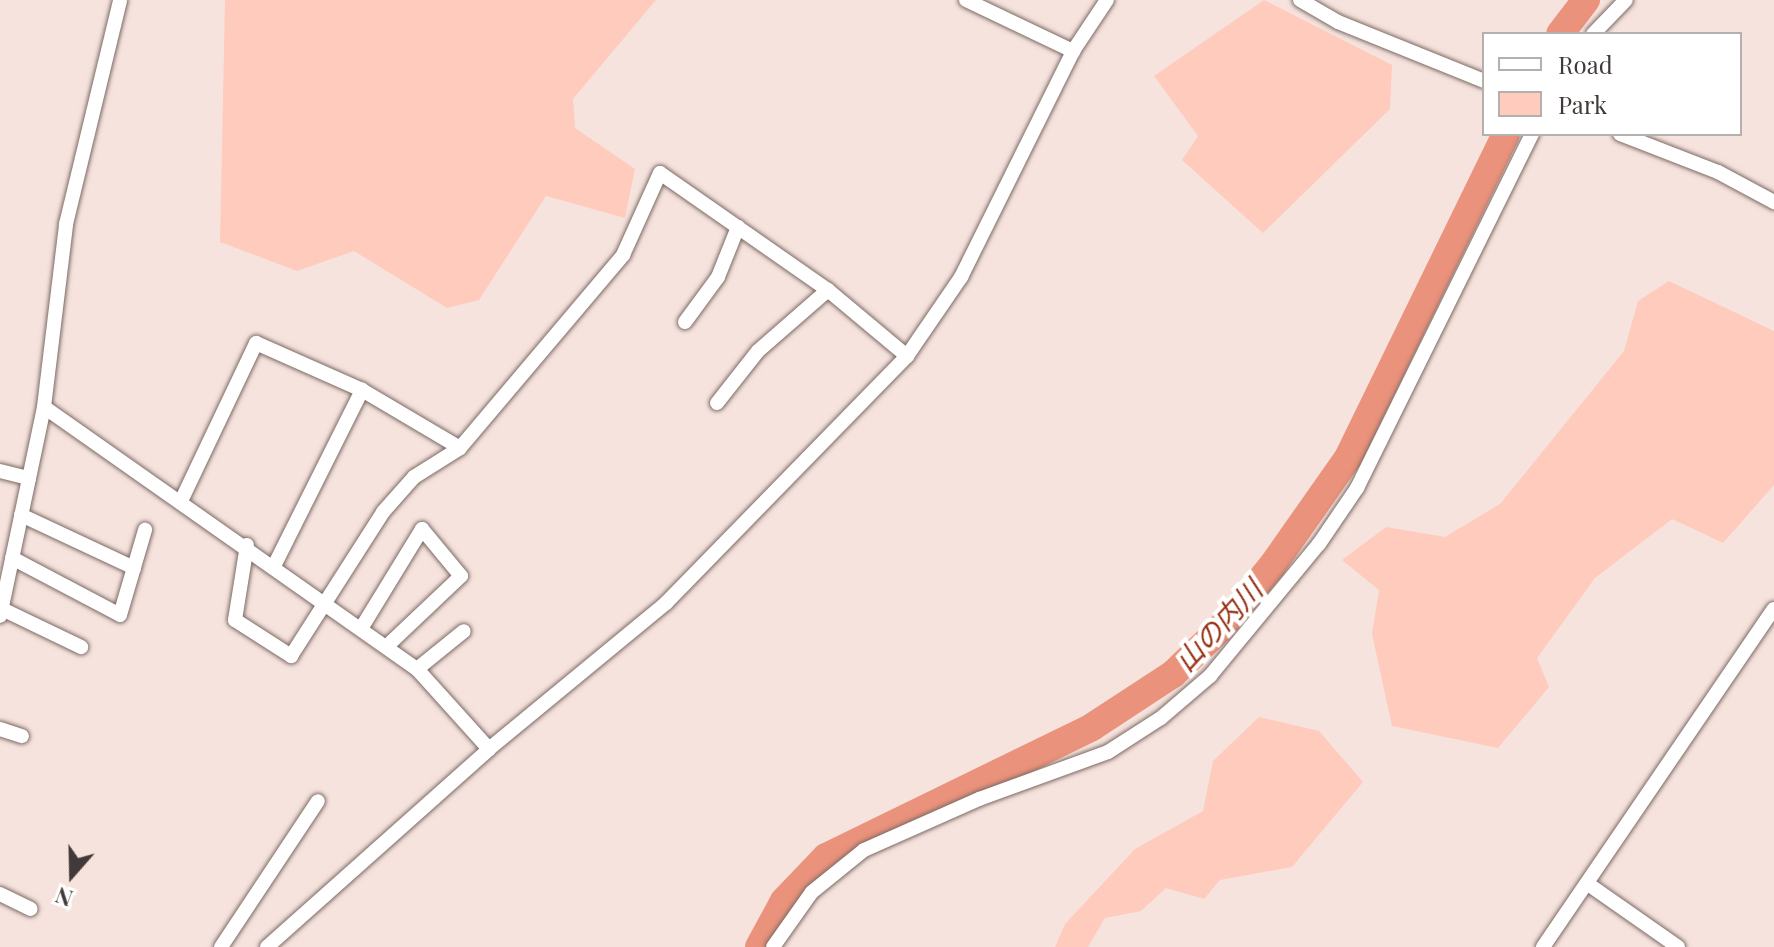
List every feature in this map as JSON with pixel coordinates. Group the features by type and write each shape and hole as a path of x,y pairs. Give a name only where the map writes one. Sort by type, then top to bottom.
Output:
{"street":[{"path":"81,647 1,613 44,407 66,224 120,0"},
{"path":"966,0 1073,51"},
{"path":"267,947 489,749 666,603 907,356 961,277 1073,51 1107,0"},
{"path":"1300,0 1338,22 1482,80"},
{"path":"1595,32 1626,0"},
{"path":"773,947 812,892 864,850 979,799 1108,752 1161,718 1210,676 1319,544 1357,488 1531,136"},
{"path":"1625,136 1718,172 1774,202"},
{"path":"247,545 235,620 291,656 383,512 414,477 460,448 623,255 660,173 828,290 907,356"},
{"path":"685,322 718,277 738,227"},
{"path":"717,403 758,351 828,290"},
{"path":"182,499 256,343 362,390 460,448"},
{"path":"275,564 362,390"},
{"path":"44,407 275,564 417,669 489,749"},
{"path":"0,471 29,478"},
{"path":"21,515 134,568"},
{"path":"362,627 422,529 461,576 387,646"},
{"path":"12,558 120,615 145,530"},
{"path":"1543,947 1774,609"},
{"path":"417,669 464,631"},
{"path":"0,729 22,736"},
{"path":"221,947 318,801"},
{"path":"1588,884 1678,947"},
{"path":"0,894 31,909"}],"green space":[{"path":"225,0 656,0 573,99 575,128 635,169 625,218 546,196 479,300 447,308 354,251 297,271 220,242"},
{"path":"1264,0 1392,65 1390,109 1263,233 1182,160 1198,136 1154,76"},
{"path":"1669,281 1774,331 1774,485 1723,543 1672,519 1595,578 1537,658 1549,687 1498,748 1392,726 1372,634 1379,590 1342,560 1386,527 1445,537 1500,504 1624,351 1638,301"},
{"path":"1259,717 1319,731 1363,782 1292,867 1220,880 1204,899 1166,888 1141,911 1105,918 1088,947 1055,947 1065,924 1135,849 1203,811 1213,761"}],"waterway":[{"name":"山の内川","path":"1562,32 1586,0"},
{"name":"山の内川","path":"759,947 784,901 826,857 1092,727 1173,674 1220,629 1272,566 1348,458 1505,136"}]}
